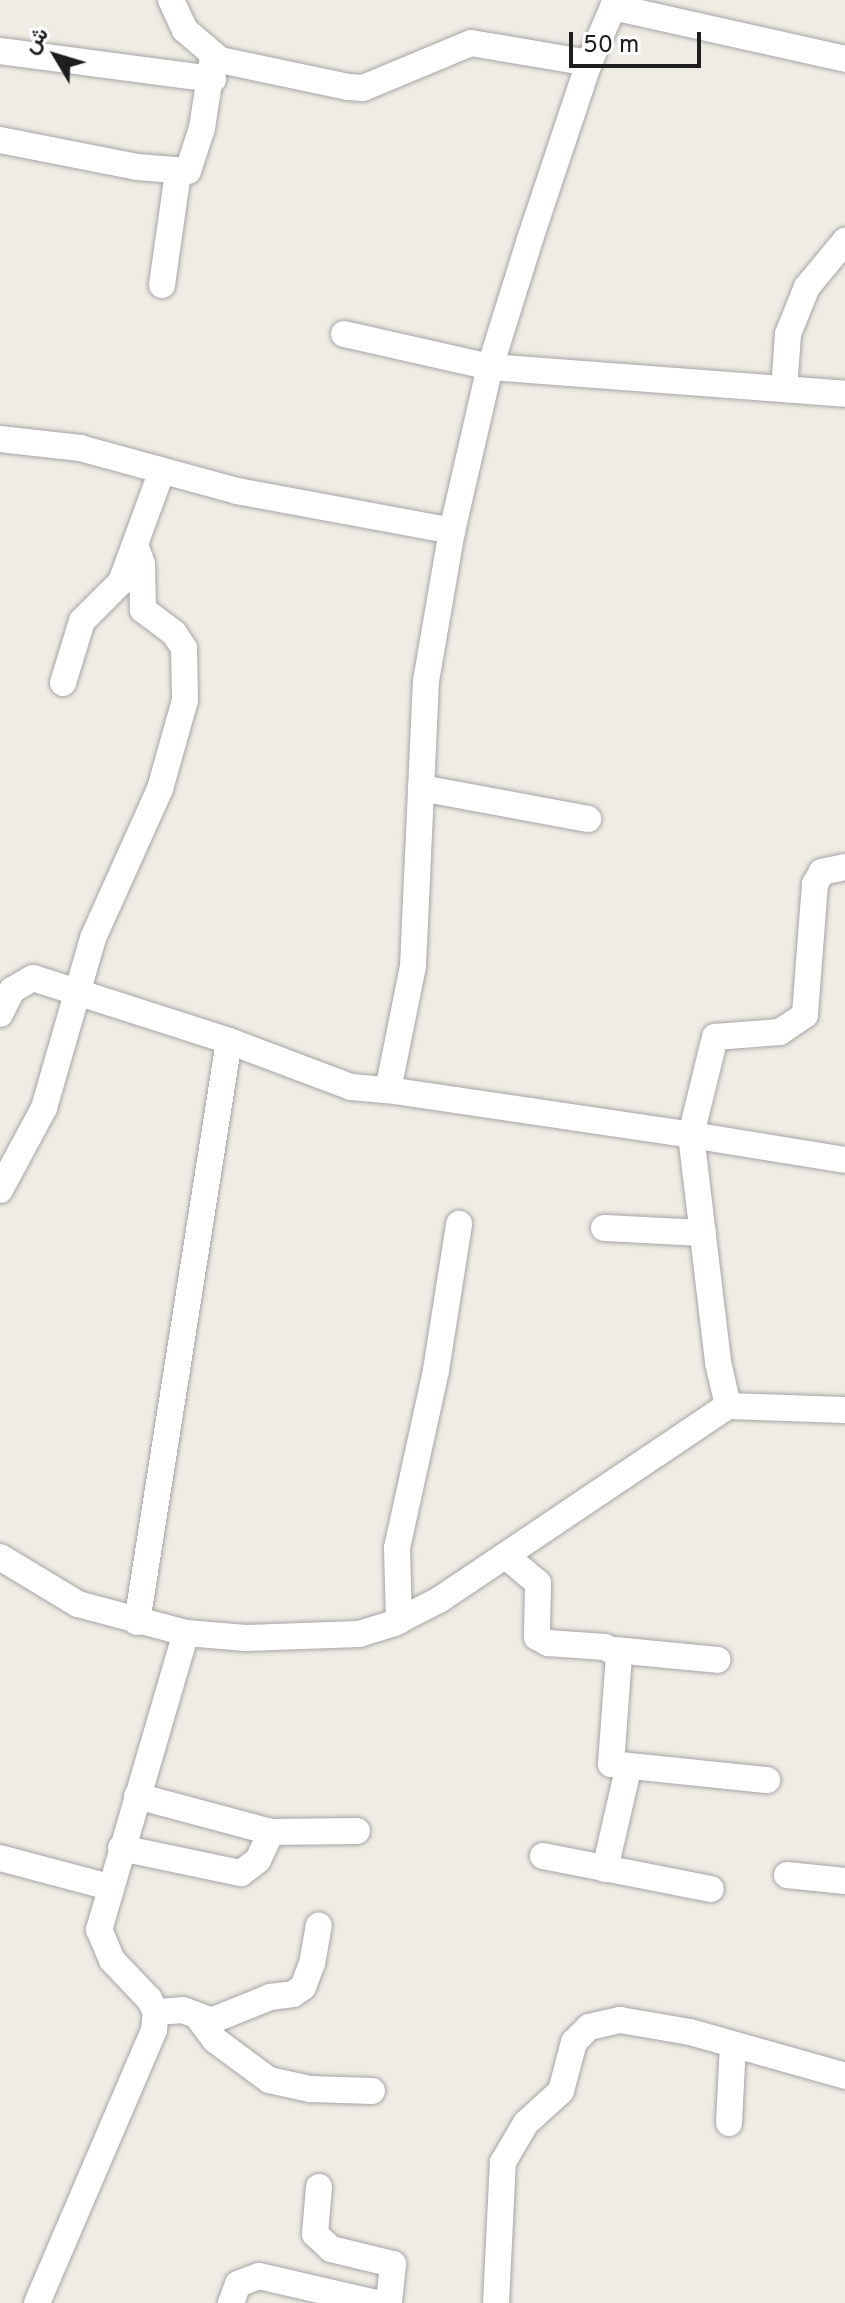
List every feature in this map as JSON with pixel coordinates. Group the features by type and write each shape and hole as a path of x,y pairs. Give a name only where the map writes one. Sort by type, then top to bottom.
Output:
{"street":[{"path":"0,140 178,173 193,164 213,68 185,30 171,0"},
{"path":"388,1090 413,966 426,681 452,531 490,367 589,63 615,4 845,59"},
{"path":"0,51 213,68 363,88 471,43 589,63"},
{"path":"162,285 178,173"},
{"path":"784,389 788,334 807,287 845,241"},
{"path":"344,334 490,367 845,394"},
{"path":"0,439 80,448 161,473 452,531"},
{"path":"63,683 82,621 114,594 161,473"},
{"path":"0,1190 44,1108 93,938 160,789 185,700 184,648 174,633 143,610 142,564 135,545"},
{"path":"421,788 588,819"},
{"path":"738,1404 718,1362 691,1135 715,1037 780,1032 805,1015 815,884 822,872 845,867"},
{"path":"0,1014 12,990 33,978 229,1041 351,1087 388,1090 845,1160"},
{"path":"137,1622 229,1041"},
{"path":"399,1621 397,1548 436,1370 459,1224"},
{"path":"604,1228 703,1233"},
{"path":"0,1557 78,1604 186,1633 321,1637 359,1634 399,1621 512,1560 738,1404 845,1410"},
{"path":"512,1560 538,1583 537,1637 548,1643 718,1660"},
{"path":"156,2012 104,1945 99,1930 109,1887 186,1633"},
{"path":"615,1650 620,1662 608,1759 628,1769 767,1780"},
{"path":"605,1869 628,1769"},
{"path":"137,1796 271,1832 357,1831"},
{"path":"121,1848 241,1873 258,1860 271,1832"},
{"path":"543,1856 711,1889"},
{"path":"0,1858 109,1887"},
{"path":"787,1875 845,1881"},
{"path":"156,2012 170,2008 197,2016 222,2018 270,1997 293,1994 303,1987 312,1964 319,1926"},
{"path":"40,2303 145,2055 156,2012"},
{"path":"197,2016 215,2040 269,2080 310,2089 372,2091"},
{"path":"496,2303 503,2162 526,2123 561,2091 579,2034 604,2020 620,2020 733,2045 845,2076"},
{"path":"729,2123 733,2045"},
{"path":"319,2187 315,2234 331,2249 393,2264 389,2303"},
{"path":"231,2303 238,2284 259,2276 376,2303"}]}
